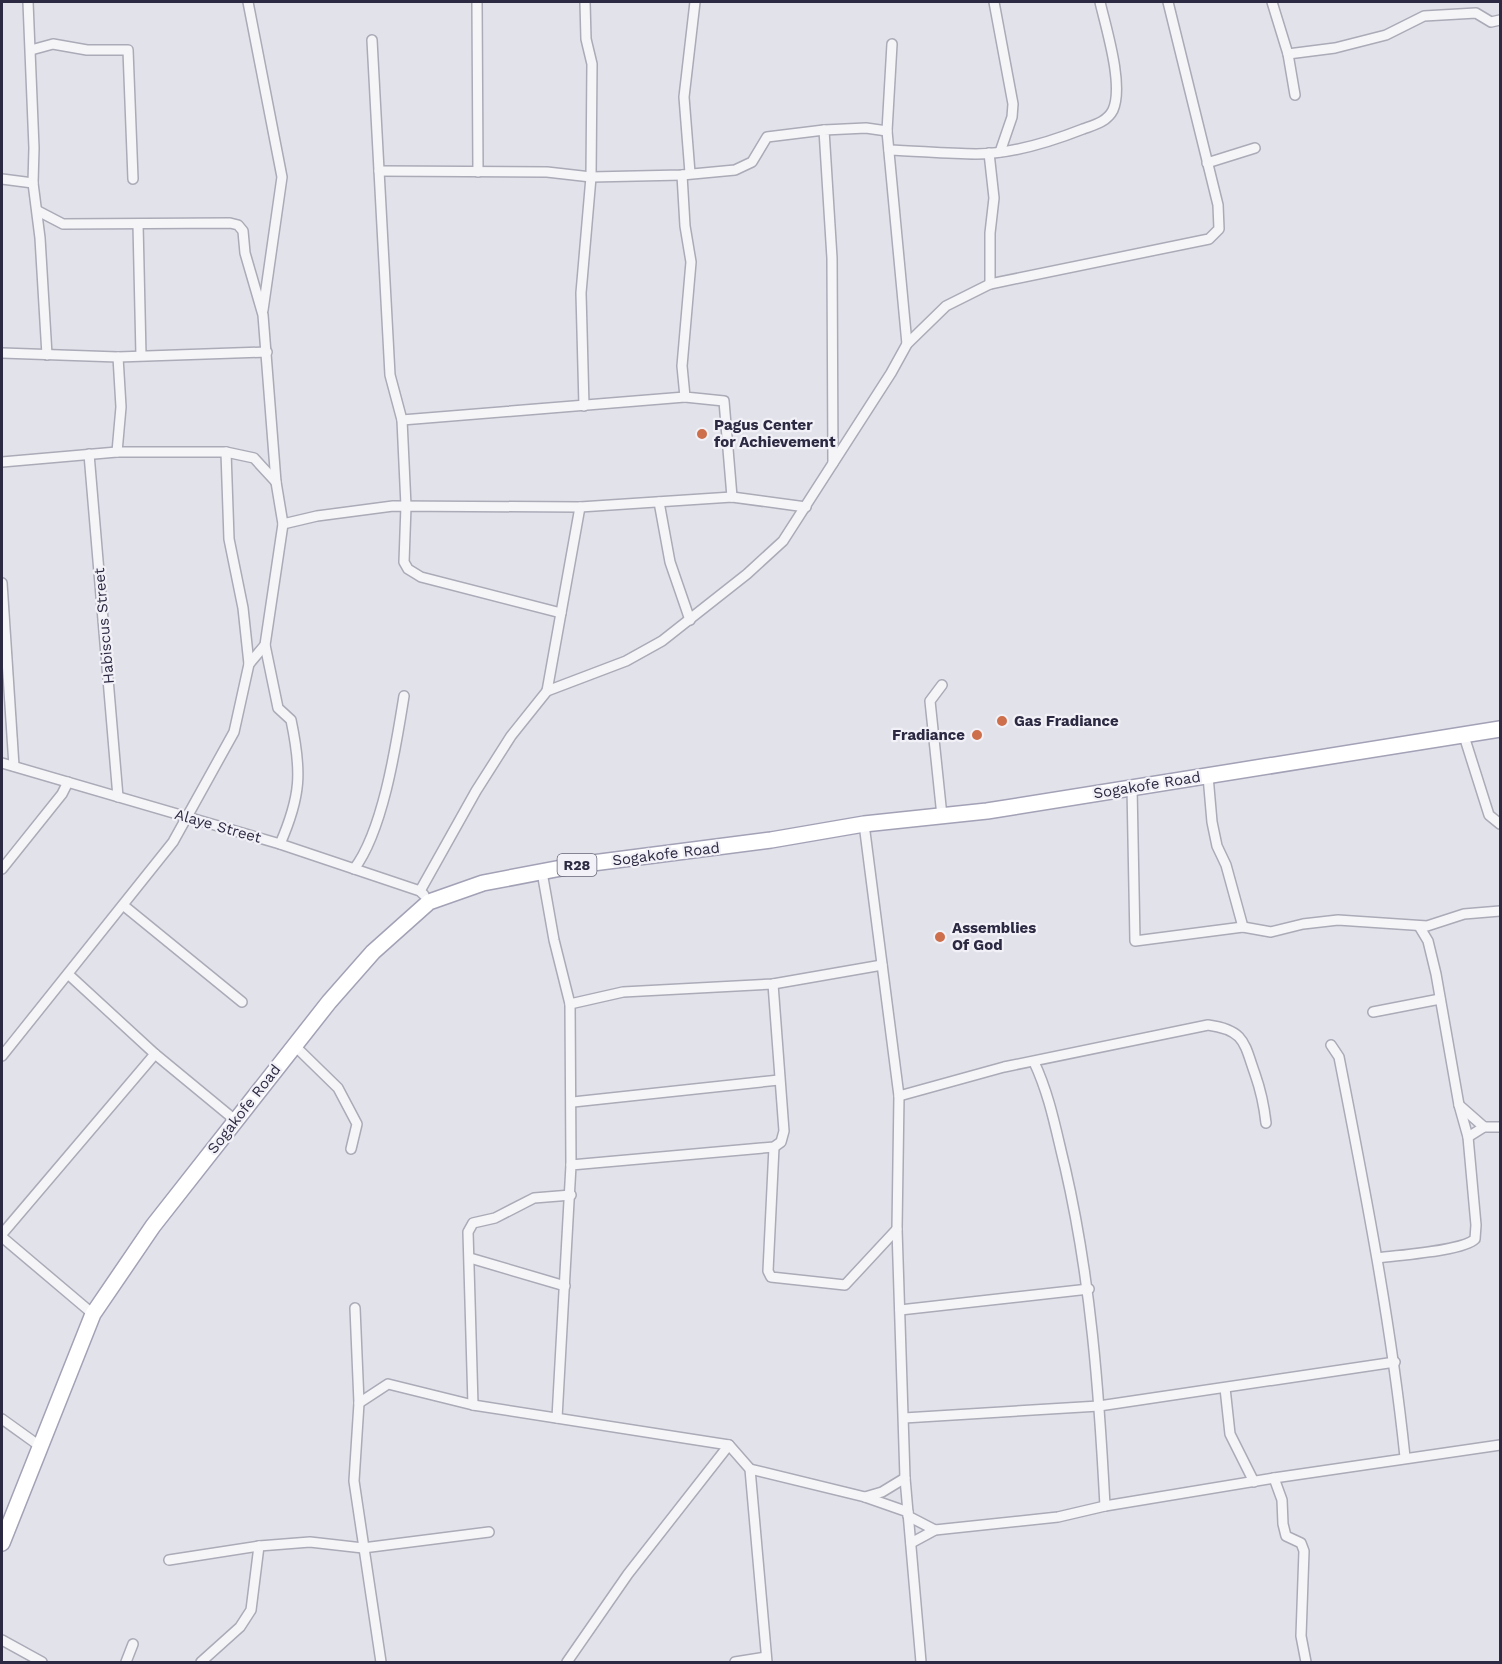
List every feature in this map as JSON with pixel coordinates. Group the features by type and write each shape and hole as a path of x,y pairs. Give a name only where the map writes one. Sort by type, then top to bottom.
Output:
{"main road":[{"name":"Sogakofe Road","path":"2,1543 93,1314 153,1226 235,1120 373,952 424,896 542,872 864,824 942,816 1500,729"}],"street":[{"path":"28,2 33,183 38,211 47,355"},
{"path":"248,2 282,177 263,315"},
{"path":"477,2 478,172"},
{"path":"584,406 581,293 591,177 592,64 586,39 585,2"},
{"path":"685,397 682,366 691,262 685,226 684,97 695,2"},
{"path":"994,2 1013,104 1012,117 1000,152"},
{"path":"890,150 1000,152 1055,140 1104,120 1113,110 1116,92 1100,2"},
{"path":"547,692 626,661 662,641 783,541 833,465 907,344 946,306 990,284 1209,239 1220,229 1218,205 1168,2"},
{"path":"1272,2 1288,54 1295,94"},
{"path":"1288,54 1335,48 1386,35 1424,16 1476,13 1491,22 1500,20"},
{"path":"372,40 390,375 402,420 406,506 404,562 408,569 421,577 561,614"},
{"path":"31,50 53,44 65,44 87,50 128,50 133,178"},
{"path":"892,44 887,131 907,344"},
{"path":"379,171 547,172 591,177 686,174 735,170 752,162 767,137 824,130 866,128 887,131"},
{"path":"824,130 832,258 833,465"},
{"path":"1207,163 1255,148"},
{"path":"989,153 994,198 990,233 990,284"},
{"path":"2,179 33,183"},
{"path":"38,211 63,224 230,223 238,225 243,231 245,253 263,315 276,482 284,524 265,645 278,708 291,720 299,786 294,811 280,844"},
{"path":"138,224 141,355"},
{"path":"2,353 118,357 267,352"},
{"path":"117,452 121,407 118,357"},
{"path":"402,420 685,397 724,401 732,497"},
{"path":"2,462 117,452 226,452 254,458 276,482"},
{"path":"2,1056 173,842 189,818 234,732 249,664 243,608 229,539 226,452"},
{"name":"Habiscus Street","path":"89,454 118,797"},
{"path":"284,524 316,516 406,506 580,507 732,497 806,507"},
{"path":"658,502 670,562 690,620"},
{"path":"424,896 476,791 511,736 547,692 580,507"},
{"path":"2,583 14,766"},
{"path":"249,664 265,645"},
{"path":"942,685 930,701 942,816"},
{"path":"354,869 366,854 372,839 388,781 404,696"},
{"path":"1464,736 1489,815 1500,824"},
{"name":"Alaye Street","path":"2,763 280,844 424,896"},
{"path":"1208,776 1212,822 1217,846 1226,866 1243,927"},
{"path":"2,869 62,794 68,782"},
{"path":"1132,787 1135,942 1243,927 1271,932 1302,924 1338,920 1419,926 1464,914 1500,914"},
{"path":"864,824 899,1096 897,1229 905,1478 921,1662"},
{"path":"542,872 556,951 570,1004 573,1102 571,1195 557,1418"},
{"path":"123,905 242,1002"},
{"path":"1378,1258 1443,1249 1470,1243 1475,1239 1476,1225 1468,1137 1459,1105 1428,941 1419,926"},
{"path":"570,1004 623,992 773,984 882,964"},
{"path":"68,974 155,1054 235,1120"},
{"path":"572,1165 774,1147 781,1142 784,1131 773,984"},
{"path":"1373,1012 1440,999"},
{"path":"899,1096 1004,1066 1034,1062 1055,1055 1143,1036 1215,1026 1229,1030 1248,1046 1264,1096 1266,1123"},
{"path":"1331,1045 1339,1057 1378,1258 1395,1362 1405,1458"},
{"path":"295,1046 338,1088 357,1124 351,1149"},
{"path":"93,1314 2,1235 155,1054"},
{"path":"1034,1062 1046,1089 1072,1200 1089,1289 1099,1406 1104,1506"},
{"path":"573,1102 779,1080"},
{"path":"1459,1105 1484,1127"},
{"path":"1468,1137 1484,1127 1500,1127"},
{"path":"774,1147 768,1271 771,1277 845,1285 897,1229"},
{"path":"473,1405 468,1232 473,1223 495,1218 534,1198 571,1195"},
{"path":"470,1258 565,1286"},
{"path":"900,1310 1089,1289"},
{"path":"355,1308 359,1403 354,1481 381,1662"},
{"path":"904,1418 1099,1406 1395,1362"},
{"path":"359,1403 388,1384 473,1405 729,1445 750,1469 865,1497 908,1514 935,1530"},
{"path":"1226,1388 1230,1434 1254,1482"},
{"path":"2,1419 41,1447"},
{"path":"567,1662 628,1574 729,1445"},
{"path":"911,1543 935,1530 1058,1516 1104,1506 1274,1478 1500,1445"},
{"path":"735,1662 766,1660 750,1469"},
{"path":"865,1497 882,1492 905,1478"},
{"path":"1274,1478 1282,1500 1286,1536 1301,1543 1304,1551 1301,1636 1306,1662"},
{"path":"169,1560 259,1546 310,1542 363,1548 489,1532"},
{"path":"201,1662 240,1627 251,1610 259,1546"},
{"path":"2,1640 42,1662"},
{"path":"126,1662 133,1644"}],"place":[{"name":"Pagus Center for Achievement","path":"702,434"},
{"name":"Gas Fradiance","path":"1002,721"},
{"name":"Fradiance","path":"977,735"},
{"name":"Assemblies Of God","path":"940,937"}]}
